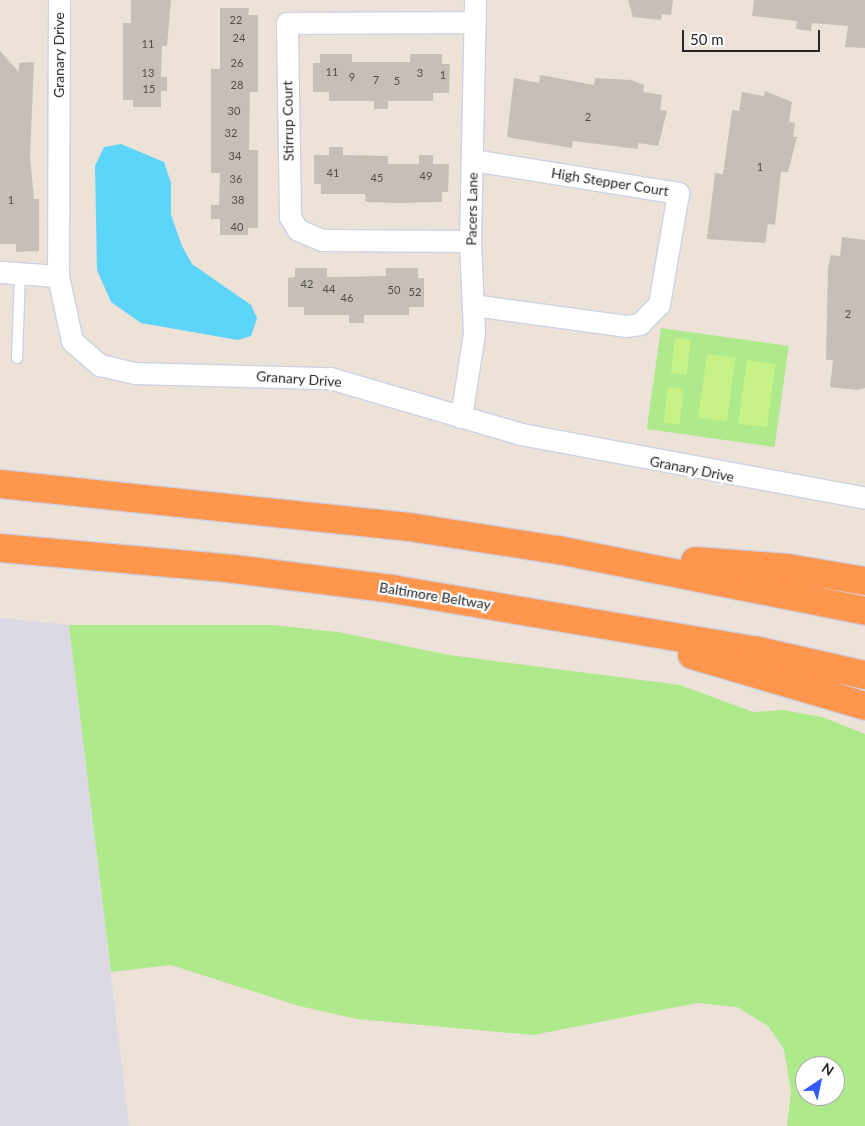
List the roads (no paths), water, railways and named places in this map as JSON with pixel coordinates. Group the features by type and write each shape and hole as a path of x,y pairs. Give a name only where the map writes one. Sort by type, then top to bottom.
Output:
{"highway":[{"path":"0,484 360,521 558,550 865,611"},
{"name":"Baltimore Beltway","path":"0,548 234,569 549,614 865,675"},
{"path":"558,550 788,568 865,582"},
{"path":"549,614 865,706"}],"street":[{"name":"Granary Drive","path":"59,0 58,276 72,340 90,358 114,370 330,378 461,417 626,456 865,498"},
{"name":"Pacers Lane","path":"461,417 474,333 470,241 475,0"},
{"name":"Stirrup Court","path":"470,241 322,240 298,230 290,217 287,23 475,22"},
{"name":"High Stepper Court","path":"473,160 678,192 659,304 640,324 626,326 473,305"},
{"path":"10,273 58,276"}],"lane":[{"path":"10,273 17,358"}],"water":[{"path":"121,144 164,162 171,183 171,215 182,246 192,264 251,305 257,318 251,336 238,340 141,323 111,302 97,270 95,166 104,147"}]}
